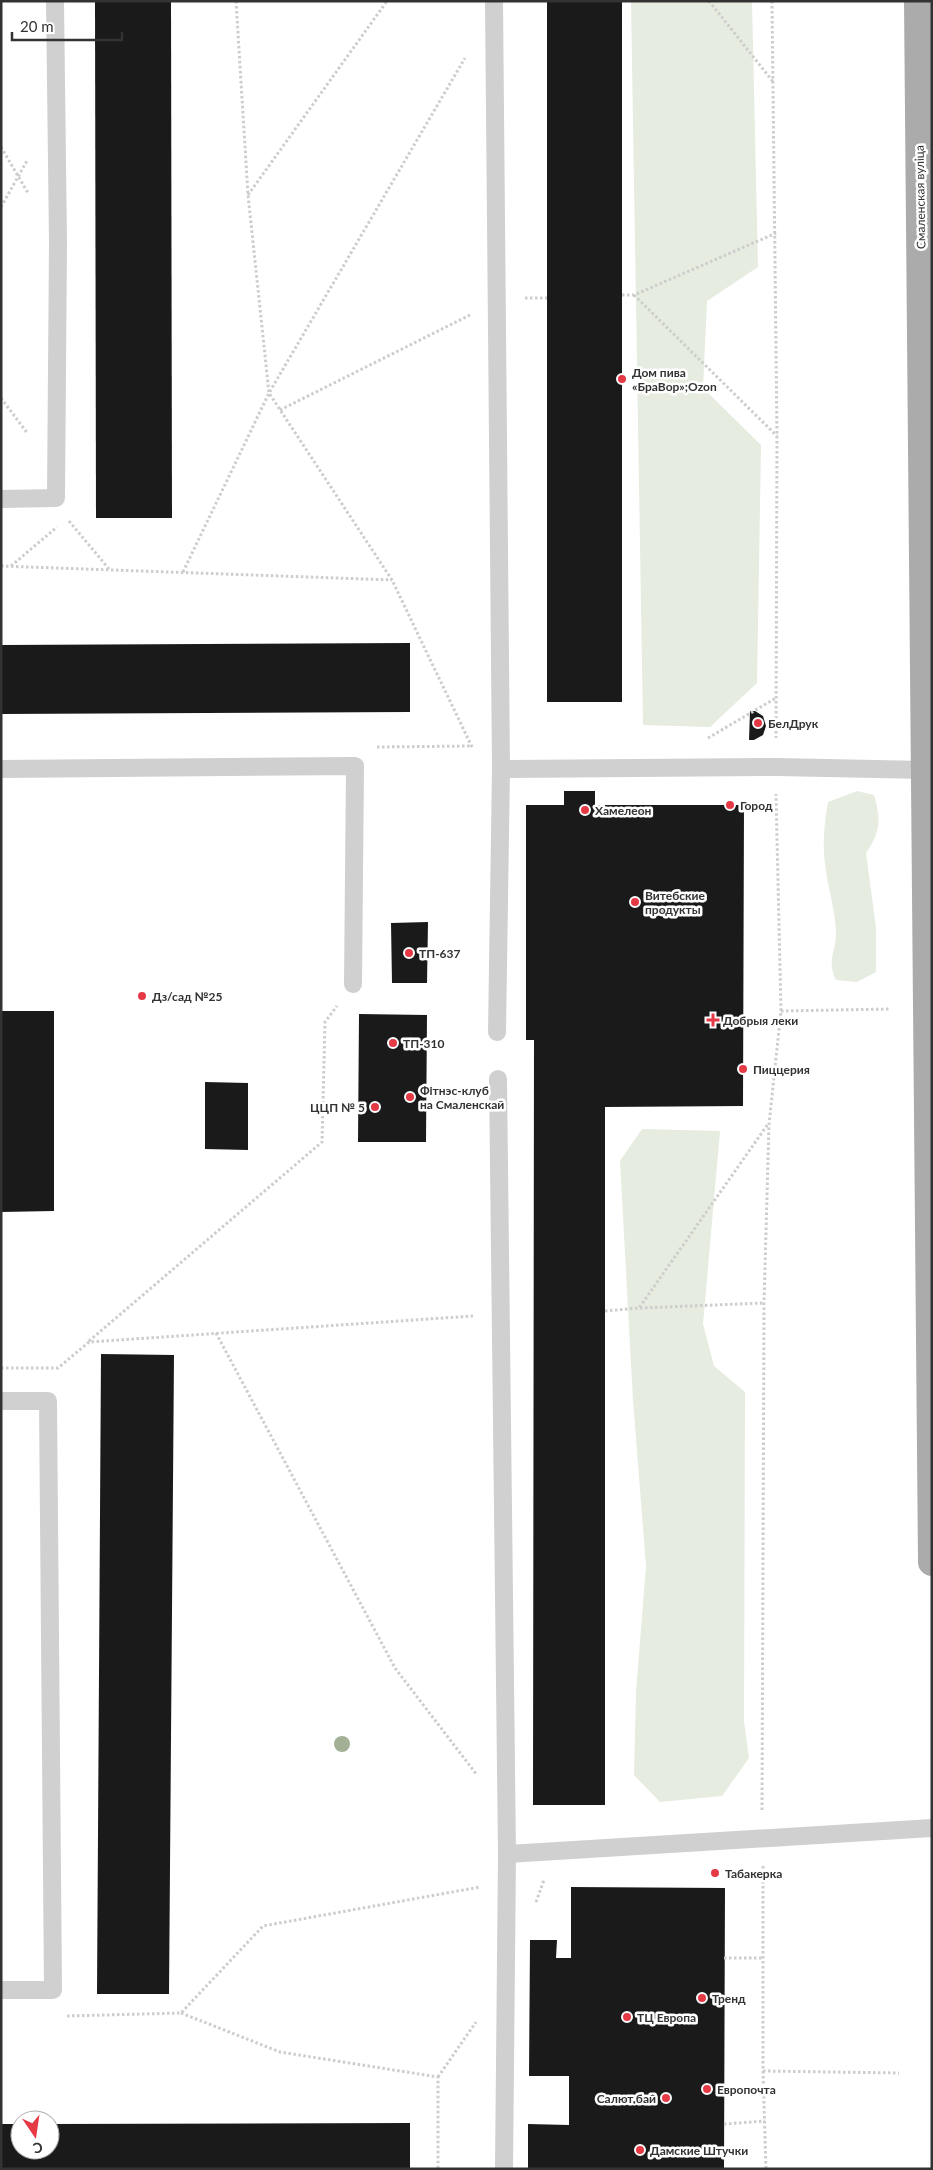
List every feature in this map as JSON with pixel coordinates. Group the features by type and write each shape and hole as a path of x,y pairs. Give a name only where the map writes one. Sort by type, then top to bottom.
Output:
{"main road":[{"name":"Смаленская вуліца","path":"918,1 927,409 928,529 925,770 932,1562"}],"lane":[{"path":"1,499 56,498 58,244 55,1"},
{"path":"494,1 501,768 496,1032"},
{"path":"1,770 355,766 353,984"},
{"path":"501,768 777,767 925,770"},
{"path":"498,1079 507,1817 504,2169"},
{"path":"1,1401 48,1401 53,1990 1,1990"},
{"path":"507,1854 932,1828"}],"path":[{"path":"236,1 248,195 269,393 392,580 471,746 501,768"},
{"path":"248,195 387,1"},
{"path":"709,1 774,83"},
{"path":"766,2169 763,2071 762,1839 764,1303 769,1124 781,1011 776,697 776,233 772,1"},
{"path":"183,572 269,393 467,54"},
{"path":"622,295 634,295 776,233"},
{"path":"634,295 777,436"},
{"path":"517,298 547,298"},
{"path":"280,410 497,302"},
{"path":"11,566 67,519"},
{"path":"1,566 392,580"},
{"path":"702,741 776,697"},
{"path":"1,1368 58,1368 322,1142 326,1022 353,984"},
{"path":"781,1011 891,1009"},
{"path":"639,1308 769,1124"},
{"path":"605,1311 764,1303"},
{"path":"89,1342 500,1314"},
{"path":"216,1333 396,1668 488,1788 507,1817"},
{"path":"530,1853 545,1876 536,1903"},
{"path":"181,2013 263,1926 506,1883"},
{"path":"724,1958 763,1958"},
{"path":"61,2016 181,2013 280,2052 438,2077 438,2169"},
{"path":"763,2071 899,2073"},
{"path":"724,2124 765,2121"}],"shaded area":[{"path":"631,1 752,1 758,267 707,301 703,388 761,445 757,683 710,727 643,725"},
{"path":"857,791 874,795 878,812 878,825 875,838 866,853 876,928 876,972 857,982 836,980 833,973 832,962 836,927 826,871 824,845 828,802"},
{"path":"642,1129 720,1131 703,1324 714,1366 745,1392 744,1721 749,1758 722,1796 660,1802 634,1775 636,1692 646,1566 633,1400 620,1161"}],"building":[{"path":"95,1 171,1 172,518 96,518"},
{"path":"547,1 622,1 622,702 547,702"},
{"path":"410,643 410,712 1,714 1,645"},
{"name":"БелДрук","path":"750,711 755,711 763,716 766,726 763,735 754,740 749,740"},
{"path":"564,791 595,791 595,805 744,805 743,1106 605,1107 605,1805 533,1805 534,1040 526,1040 526,805 564,805"},
{"name":"ТП-637","path":"428,922 427,983 392,983 391,923"},
{"path":"1,1011 54,1011 54,1211 1,1212"},
{"path":"359,1014 427,1015 426,1142 358,1142"},
{"path":"205,1082 248,1083 248,1150 205,1149"},
{"path":"101,1354 174,1355 169,1994 97,1994"},
{"name":"ТЦ Европа","path":"571,1887 725,1888 724,2169 528,2169 528,2124 569,2125 569,2076 529,2076 530,1940 557,1940 556,1958 571,1958"},
{"path":"410,2123 410,2169 1,2169 1,2124 10,2124 10,2160 60,2160 60,2124"}],"place":[{"name":"Дом пива «БраВор»;Ozon","path":"622,379"},
{"name":"БелДрук","path":"758,723"},
{"name":"Город","path":"730,805"},
{"name":"Хамелеон","path":"585,810"},
{"name":"Витебские продукты","path":"635,902"},
{"name":"ТП-637","path":"409,953"},
{"name":"Дз/сад №25","path":"142,996"},
{"name":"Добрыя леки","path":"713,1020"},
{"name":"ТП-310","path":"393,1043"},
{"name":"Пиццерия","path":"743,1069"},
{"name":"Фітнэс-клуб на Смаленскай","path":"410,1097"},
{"name":"ЦЦП № 5","path":"375,1107"},
{"name":"Табакерка","path":"715,1873"},
{"name":"Тренд","path":"702,1998"},
{"name":"ТЦ Европа","path":"627,2017"},
{"name":"Европочта","path":"707,2089"},
{"name":"Салют.бай","path":"666,2098"},
{"name":"Дамские Штучки","path":"640,2150"}]}
